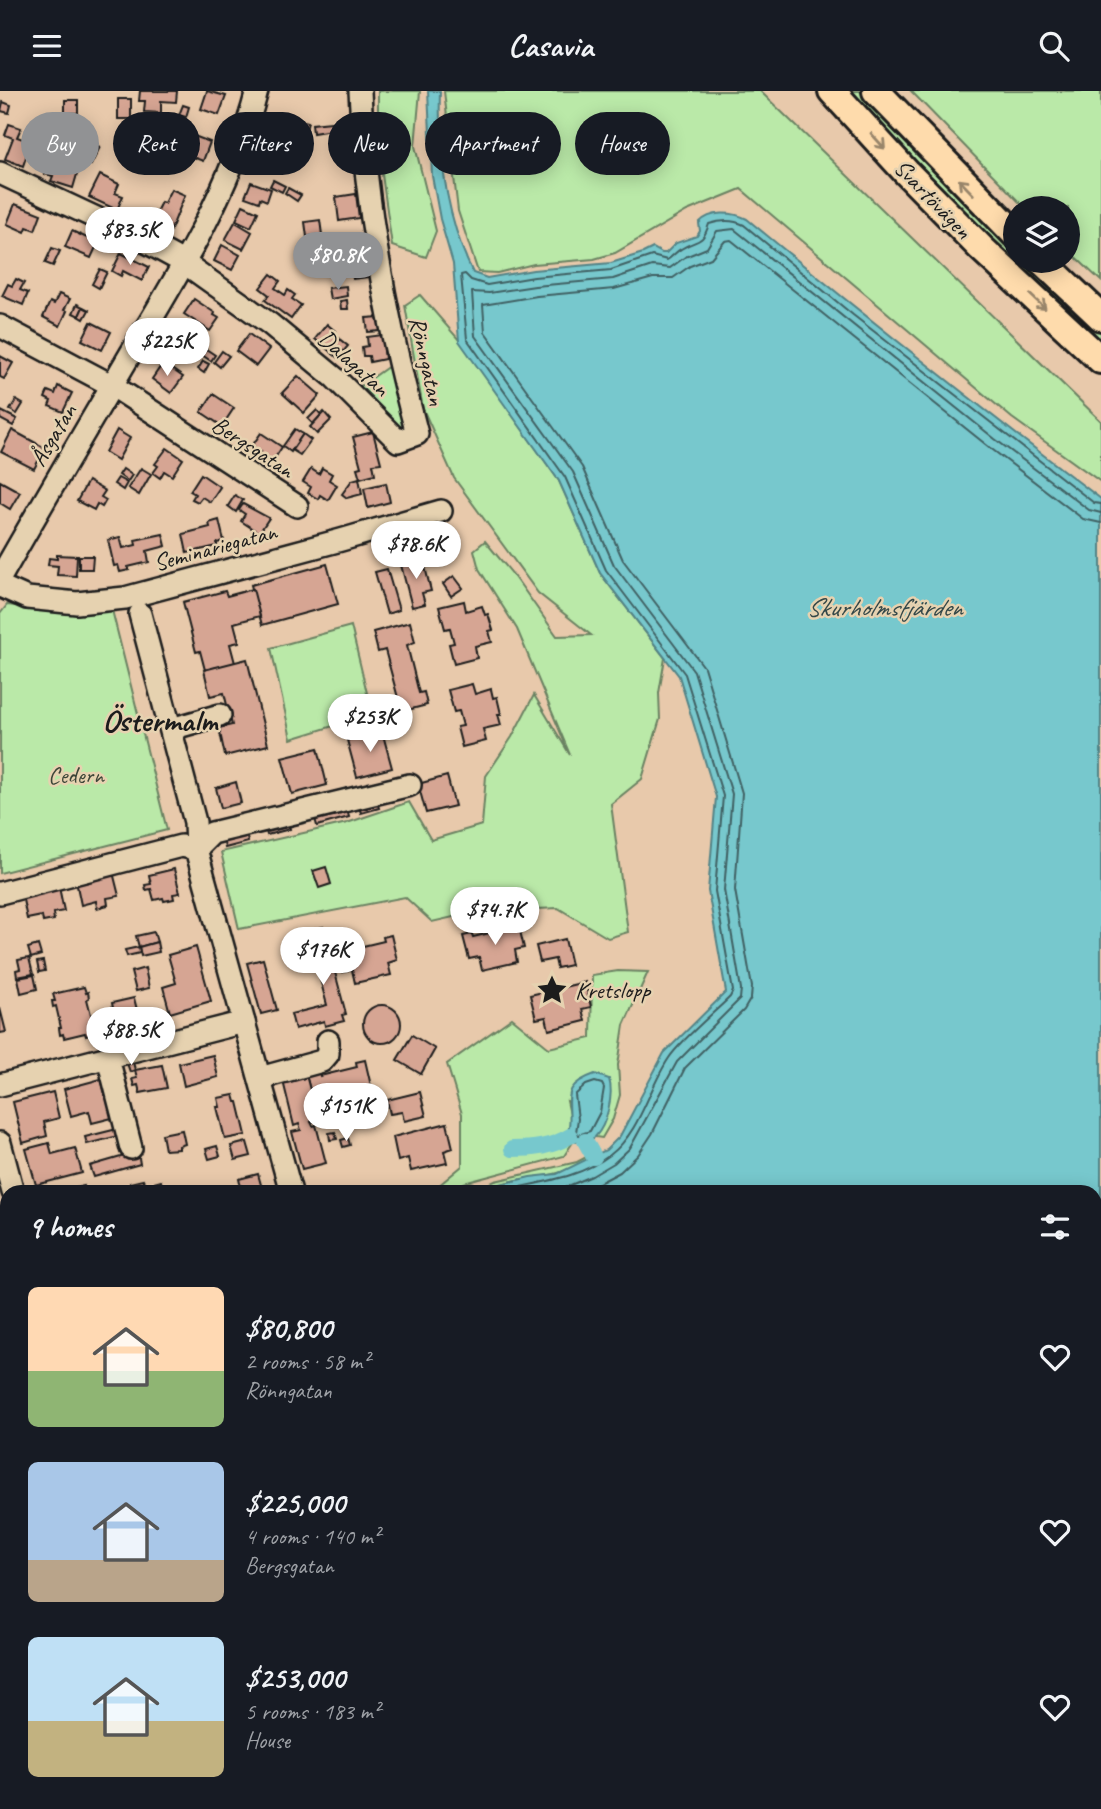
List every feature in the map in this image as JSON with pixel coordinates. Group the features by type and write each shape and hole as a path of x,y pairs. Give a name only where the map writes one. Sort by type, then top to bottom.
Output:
{"main road":[{"name":"Svartövägen","path":"831,91 981,248 1101,361"},
{"name":"Svartövägen","path":"876,91 1003,223"},
{"path":"1055,273 1101,317"}],"street":[{"name":"Åsgatan","path":"0,578 165,299 229,168 257,91"},
{"name":"Rönngatan","path":"360,91 368,188 384,290 417,435"},
{"name":"Dalagatan","path":"0,173 139,238 183,262 270,324 317,363 398,440 417,435"},
{"name":"Bergsgatan","path":"0,326 113,386 297,506"},
{"name":"Seminariegatan","path":"0,586 27,597 77,603 125,599 441,511"},
{"path":"140,614 195,822 196,849 289,1185"},
{"path":"171,729 220,715"},
{"path":"196,849 212,833 410,785"},
{"path":"0,893 181,846 196,849"},
{"path":"0,1085 244,1022"},
{"path":"260,1078 322,1061 328,1053 328,1041"},
{"path":"108,1058 131,1148"},
{"path":"0,1143 7,1185"}],"green space":[{"path":"378,91 420,91 415,146 436,231 426,257 392,246 382,175 411,175 411,112 378,112"},
{"path":"444,91 760,91 1101,421 1101,482 1012,418 741,189 687,211 615,253 594,259 534,264 497,273 478,272 458,211 454,175 561,175 561,112 446,112"},
{"path":"850,91 860,91 1003,240 1003,252"},
{"path":"911,91 1101,91 1101,281 1080,261 1080,196 1013,196"},
{"path":"1025,273 1037,273 1101,332 1101,343"},
{"path":"420,295 460,341 559,481 600,573 665,658 659,693 660,719 642,779 611,804 628,932 608,938 558,908 475,912 432,922 405,897 239,929 221,852 347,823 409,802 431,840 482,825 486,776 512,737 534,695 570,755 517,629 479,569 474,550 485,541 515,577 557,636 591,635 538,593 454,478 423,409 405,305"},
{"path":"399,359 415,434 405,438 351,393"},
{"name":"Cedern","path":"7,605 62,611 112,610 167,830 0,873 0,614"},
{"path":"351,626 372,714 291,739 271,648"},
{"path":"618,971 648,972 624,1025 618,1065 620,1095 613,1119 602,1138 595,1137 607,1114 567,1101 571,1119 568,1133 573,1142 564,1156 462,1185 439,1185 462,1166 462,1114 447,1064 512,1018 549,1048 591,1038 592,975"},
{"path":"592,1154 594,1157 563,1172 500,1185 487,1185 495,1181 577,1162"}],"water":[{"name":"Skurholmsfjärden","path":"428,91 440,91 440,112 429,112"},
{"name":"Skurholmsfjärden","path":"432,175 444,175 450,207 464,252 473,273 487,278 533,270 611,263 653,248 666,253 676,243 697,236 700,231 699,223 709,216 722,213 747,219 967,396 1101,499 1101,1185 496,1185 557,1174 606,1150 620,1136 664,1053 726,992 708,891 716,797 679,676 600,573 559,481 459,341 453,264 440,219"},
{"path":"595,1074 609,1079 611,1093 606,1117 595,1137 587,1141 573,1142 568,1133 569,1097 575,1085"}],"building":[{"path":"140,91 177,91 176,102 161,101 161,112 144,112 145,101 139,101"},
{"path":"207,91 226,96 220,112 214,113 201,109"},
{"path":"118,99 131,99 131,112 118,112"},
{"path":"65,100 78,100 78,112 65,112"},
{"path":"3,102 11,105 9,113 1,111"},
{"path":"183,105 189,107 188,112 180,112"},
{"path":"328,122 328,131 314,133 314,124"},
{"path":"9,124 21,128 17,137 21,138 21,165 5,159 13,138 5,135"},
{"path":"200,138 210,142 203,161 200,160"},
{"path":"49,175 77,175 73,188 51,181 53,176"},
{"path":"100,175 119,184 115,193 123,196 117,210 89,197"},
{"path":"273,180 285,186 282,192 270,186"},
{"path":"251,182 271,189 267,201 260,198 259,202 245,197"},
{"path":"288,188 301,195 297,201 285,193"},
{"path":"171,189 185,195 168,237 148,228"},
{"path":"356,194 359,218 339,221 336,197"},
{"path":"15,204 41,214 35,230 27,227 25,232 7,224"},
{"path":"243,205 258,212 251,227 236,220"},
{"path":"320,220 322,235 307,237 305,222"},
{"path":"235,222 252,232 243,249 225,240"},
{"path":"72,231 98,243 91,258 65,247"},
{"path":"222,245 240,255 232,270 214,261"},
{"path":"52,248 60,251 53,266 45,263"},
{"path":"365,251 369,277 353,279 350,253"},
{"path":"121,253 149,267 142,281 123,271 121,276 112,271"},
{"path":"100,269 107,272 99,288 92,284"},
{"path":"271,274 280,281 275,288 285,295 288,290 295,295 292,299 301,305 291,319 265,300 269,295 260,288"},
{"path":"16,279 24,283 20,290 28,293 23,305 2,296 8,284 12,286"},
{"path":"346,286 347,296 330,299 328,288"},
{"path":"59,294 70,299 60,326 43,317 50,302 54,304"},
{"path":"194,299 219,318 210,331 184,314"},
{"path":"347,300 348,309 341,309 340,301"},
{"path":"77,304 83,307 79,316 73,313"},
{"path":"83,307 89,310 84,319 79,316"},
{"path":"380,317 381,331 368,332 366,318"},
{"path":"91,322 111,332 102,350 82,340"},
{"path":"327,324 335,331 332,333 348,346 338,358 315,339"},
{"path":"249,334 269,349 256,366 236,351"},
{"path":"382,335 385,359 370,362 369,356 363,356 362,347 368,346 367,337"},
{"path":"206,349 215,355 211,361 202,355"},
{"path":"222,351 229,356 220,367 214,362"},
{"path":"0,356 13,363 4,379 0,377"},
{"path":"203,361 209,364 204,373 198,369"},
{"path":"163,363 183,377 171,393 152,379"},
{"path":"298,376 320,395 304,413 282,393"},
{"path":"58,386 72,393 63,412 49,406 51,401 45,398 48,391 55,394"},
{"path":"213,394 234,408 222,426 201,412"},
{"path":"16,400 23,404 17,414 10,410"},
{"path":"317,410 321,415 313,424 308,419"},
{"path":"1,411 17,419 13,426 0,419"},
{"path":"324,412 331,420 317,434 310,427"},
{"path":"295,429 303,434 291,452 283,446"},
{"path":"12,430 45,448 34,469 1,452"},
{"path":"117,430 130,438 118,460 105,452"},
{"path":"373,432 381,463 373,464 375,474 360,478 357,468 361,467 353,437"},
{"path":"261,433 282,447 273,461 266,457 264,461 258,456 261,452 252,446"},
{"path":"303,434 311,440 300,455 292,450"},
{"path":"167,448 183,459 172,476 164,471 160,478 153,473 158,466 155,464"},
{"path":"141,468 151,474 139,495 128,488"},
{"path":"322,468 332,474 329,480 337,485 328,500 320,495 318,499 308,493 311,487 303,482 311,469 319,474"},
{"path":"123,469 132,475 128,481 119,475"},
{"path":"201,474 220,487 210,502 202,497 198,502 192,499 195,494 190,491"},
{"path":"118,478 127,483 123,490 114,484"},
{"path":"359,478 362,494 347,498 342,494 352,480"},
{"path":"0,481 20,492 10,509 0,503"},
{"path":"88,481 105,491 101,497 106,500 102,507 97,504 94,510 77,501"},
{"path":"386,483 390,502 368,508 364,488"},
{"path":"235,495 243,500 236,512 228,506"},
{"path":"243,504 269,518 259,533 241,521 245,514 239,510"},
{"path":"219,520 224,541 217,543 217,546 187,553 183,534 210,527 209,523"},
{"path":"163,534 166,546 147,551 149,562 128,567 129,570 120,572 118,565 114,566 108,540 120,537 123,548 136,545 135,540"},
{"path":"57,555 77,556 76,576 57,575 58,566 48,565 49,558 57,559"},
{"path":"79,556 93,556 92,569 79,569"},
{"path":"423,559 431,591 422,593 425,604 412,607 401,565"},
{"path":"327,564 338,604 262,625 251,585"},
{"path":"387,569 399,610 387,614 375,572"},
{"path":"454,576 463,588 451,596 443,584"},
{"path":"253,589 260,616 234,623 239,642 230,644 235,663 205,670 200,651 196,652 183,602 225,591 227,596"},
{"path":"464,601 466,611 482,606 485,615 488,614 493,630 489,631 492,642 475,646 477,658 454,664 449,644 454,643 450,628 445,629 439,607"},
{"path":"410,622 415,642 407,645 419,693 424,692 427,705 396,713 393,700 398,698 385,650 378,652 373,632"},
{"path":"247,659 268,745 225,756 219,728 232,725 224,693 210,696 204,670"},
{"path":"472,684 475,694 491,689 493,698 497,697 501,725 483,729 486,741 462,747 457,727 463,726 459,711 454,712 448,690"},
{"path":"382,731 392,768 357,777 347,740"},
{"path":"318,748 327,785 292,794 282,757"},
{"path":"447,776 455,806 426,813 418,784"},
{"path":"236,782 241,803 221,808 216,788"},
{"path":"375,796 379,808 361,813 357,801"},
{"path":"345,802 349,817 317,826 313,811"},
{"path":"287,817 290,829 267,835 264,823"},
{"path":"245,829 248,842 225,848 222,834"},
{"path":"326,867 331,884 319,888 313,871"},
{"path":"174,869 180,893 173,894 174,899 154,900 151,889 146,890 145,885 151,884 149,875"},
{"path":"113,872 119,896 107,898 108,905 97,908 96,901 81,905 76,881"},
{"path":"59,887 64,911 53,913 54,920 43,922 42,916 27,919 22,895"},
{"path":"518,922 524,948 515,950 517,962 482,970 479,957 469,959 463,936 472,934 473,937 510,928 509,924"},
{"path":"323,927 346,1014 342,1015 344,1021 325,1026 324,1021 295,1029 291,1014 327,1005 307,931"},
{"path":"154,932 157,942 139,947 136,936"},
{"path":"391,935 397,960 388,963 391,975 355,983 352,970 343,972 337,949 345,947 346,950 384,941 383,937"},
{"path":"565,939 571,965 557,968 555,959 540,962 536,946"},
{"path":"157,942 159,952 141,956 139,947"},
{"path":"38,945 41,955 31,958 28,948"},
{"path":"139,947 140,953 127,956 125,950"},
{"path":"196,947 211,1001 170,1013 163,987 176,983 168,955"},
{"path":"29,958 33,974 17,977 16,970 20,969 18,960"},
{"path":"263,959 277,1010 261,1014 247,963"},
{"path":"43,961 45,971 39,972 37,962"},
{"path":"145,968 149,988 136,991 131,972"},
{"path":"34,975 37,989 21,993 18,978"},
{"path":"585,982 591,1007 582,1009 585,1021 549,1030 546,1017 536,1019 530,995"},
{"path":"84,987 86,993 88,992 87,999 95,1030 92,1031 93,1034 86,1036 85,1033 64,1038 63,1034 60,1035 56,1006 53,1007 53,994"},
{"path":"134,998 139,1018 116,1023 112,1003"},
{"path":"382,1005 396,1010 401,1024 396,1038 382,1043 368,1038 363,1024 368,1010"},
{"path":"0,1008 6,1032 0,1033"},
{"path":"412,1035 435,1049 421,1074 397,1060"},
{"path":"213,1055 218,1077 184,1086 179,1063"},
{"path":"365,1060 371,1086 361,1088 364,1100 329,1109 325,1096 312,1098 306,1075 319,1072 320,1076 357,1067 356,1062"},
{"path":"133,1062 135,1070 130,1072 127,1063"},
{"path":"162,1065 167,1088 140,1093 138,1085 134,1086 132,1079 137,1078 135,1070"},
{"path":"306,1075 318,1120 311,1122 313,1126 316,1125 326,1163 302,1169 292,1132 301,1130 299,1124 294,1126 283,1081"},
{"path":"101,1079 112,1118 92,1123 89,1111 71,1116 64,1089"},
{"path":"53,1092 59,1118 44,1122 47,1136 23,1143 13,1102"},
{"path":"420,1092 426,1116 404,1121 402,1112 390,1114 387,1100"},
{"path":"234,1095 246,1135 225,1139 217,1107 220,1107 218,1098"},
{"path":"447,1123 453,1148 444,1151 447,1163 411,1171 408,1158 398,1161 393,1137"},
{"path":"121,1128 122,1135 87,1144 85,1137"},
{"path":"182,1130 185,1144 179,1146 179,1149 165,1150 162,1134"},
{"path":"335,1132 337,1139 330,1140 329,1133"},
{"path":"348,1138 350,1145 343,1147 341,1140"},
{"path":"247,1142 251,1156 235,1160 231,1146"},
{"path":"49,1143 52,1154 75,1148 82,1173 36,1185 26,1149"},
{"path":"217,1146 220,1156 209,1159 206,1149"},
{"path":"138,1152 140,1164 94,1177 90,1166"},
{"path":"258,1174 261,1185 240,1185 239,1179"},
{"path":"143,1180 146,1185 130,1185"}],"waterway":[{"path":"512,1149 542,1147 570,1136"},
{"path":"585,1141 594,1157"}],"place":[{"name":"Kretslopp","path":"552,990"}],"district":[{"name":"Östermalm","path":"160,720"}]}
